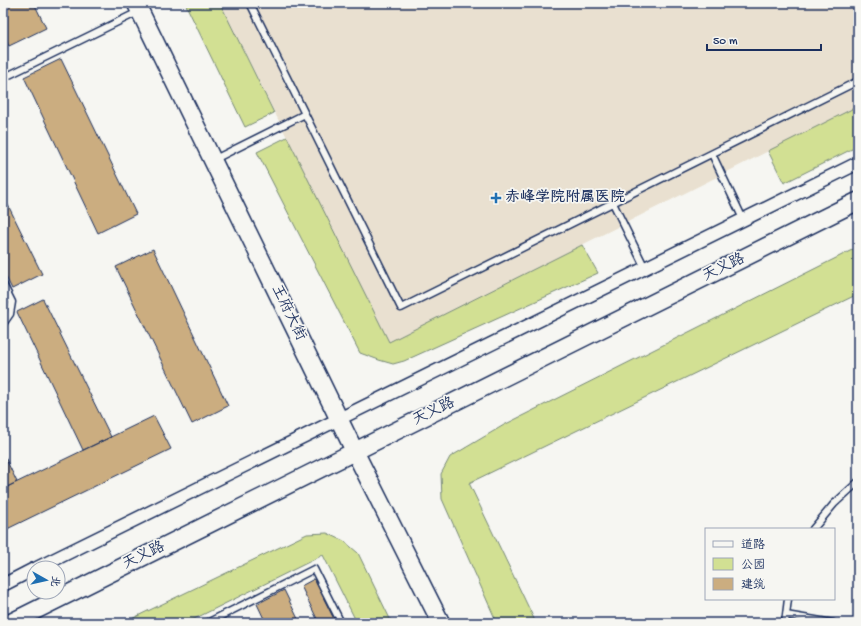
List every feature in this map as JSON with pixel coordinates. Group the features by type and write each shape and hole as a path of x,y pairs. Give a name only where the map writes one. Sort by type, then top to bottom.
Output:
{"main road":[{"name":"王府大街","path":"138,7 355,452 441,623"},
{"name":"天义路","path":"10,623 858,201"}],"street":[{"path":"53,560 858,162"},
{"path":"3,585 26,574"}],"lane":[{"path":"250,3 401,308 858,81"},
{"path":"3,78 138,7"},
{"path":"213,160 305,114"},
{"path":"712,154 744,219"},
{"path":"613,203 645,268"},
{"path":"3,284 12,302 10,314 3,324"},
{"path":"814,528 834,504 858,482"},
{"path":"207,623 314,569 341,623"},
{"path":"785,623 788,600"},
{"path":"786,615 833,623"}],"shaded area":[{"name":"赤峰学院附属医院","path":"220,3 858,3 858,106 389,342"}],"green space":[{"path":"185,3 220,3 274,113 245,127"},
{"path":"858,106 858,146 784,183 768,151"},
{"path":"287,137 389,342 582,245 598,273 404,361 393,364 360,353 257,152"},
{"path":"858,247 858,294 469,483 536,623 497,623 442,499 441,474 450,457 504,425"},
{"path":"327,533 344,541 358,553 392,623 357,623 323,555 186,623 123,623 307,534"}],"building":[{"path":"3,3 34,3 46,28 9,46 3,35"},
{"path":"61,59 136,214 98,233 24,77"},
{"path":"3,195 42,274 12,289 3,271"},
{"path":"153,249 228,406 192,424 116,267"},
{"path":"43,299 111,437 83,450 17,312"},
{"path":"154,416 171,449 3,531 3,489"},
{"path":"3,453 17,482 3,489"},
{"path":"314,579 336,623 319,623 301,586"},
{"path":"284,590 300,623 266,623 257,604"}],"place":[{"name":"赤峰学院附属医院","path":"496,198"}]}
